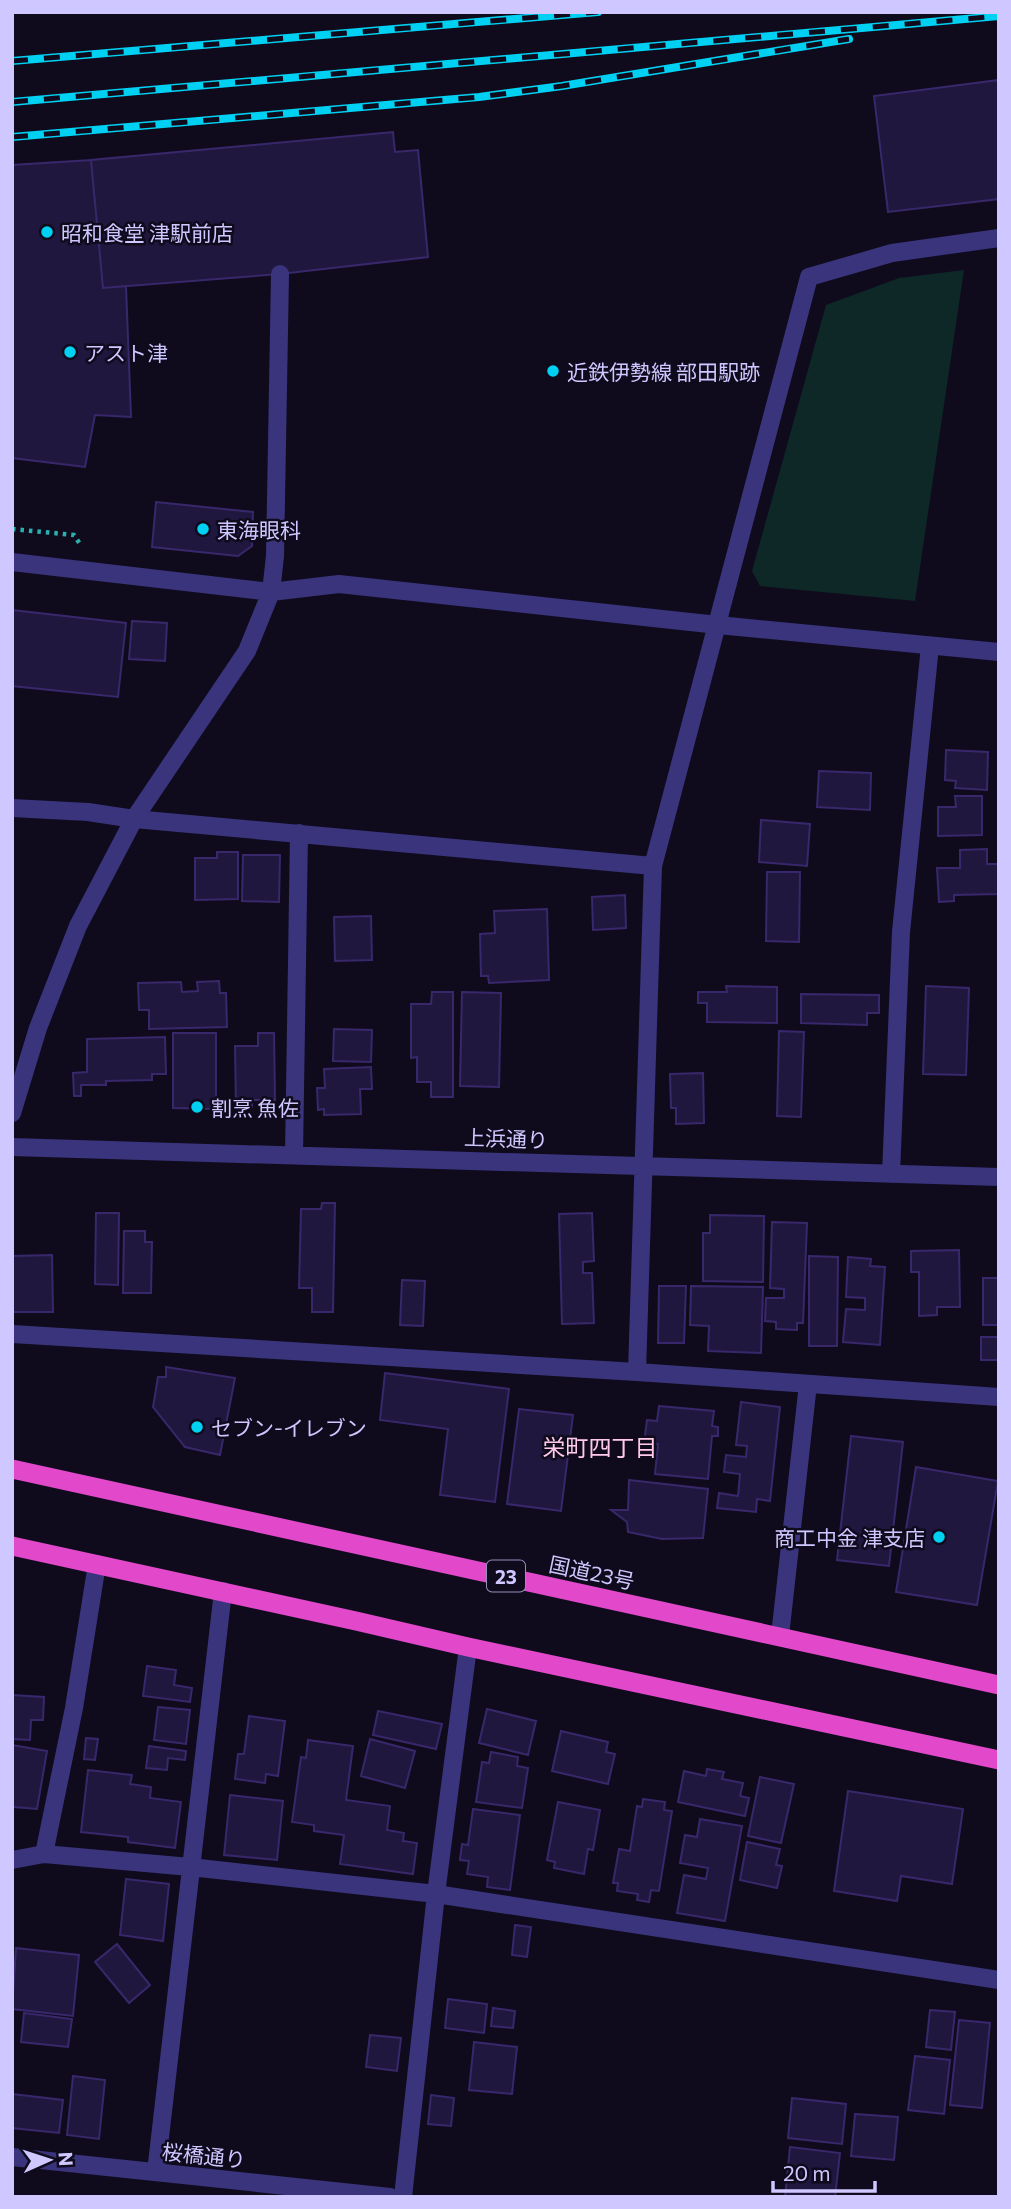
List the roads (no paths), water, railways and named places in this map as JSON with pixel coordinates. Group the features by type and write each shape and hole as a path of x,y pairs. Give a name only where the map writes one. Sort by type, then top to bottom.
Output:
{"highway":[{"name":"国道23号","path":"12,1469 999,1685"},
{"path":"12,1546 999,1760"}],"street":[{"path":"637,1372 653,866 809,276 892,253 999,238"},
{"path":"12,1112 38,1028 78,926 134,819 247,651 271,592 275,556 280,274"},
{"path":"12,562 271,592 339,584 999,652"},
{"path":"891,1174 901,932 930,646"},
{"path":"12,808 88,812 134,819 653,866"},
{"path":"294,1155 299,833"},
{"name":"上浜通り","path":"12,1147 999,1177"},
{"path":"12,1334 999,1396"},
{"path":"780,1636 808,1384"},
{"path":"44,1854 74,1708 97,1564"},
{"path":"156,2172 223,1591"},
{"path":"403,2197 436,1894 468,1647"},
{"path":"12,1860 44,1854 436,1894 999,1980"},
{"name":"桜橋通り","path":"12,2157 390,2197"}],"railway":[{"path":"12,61 598,12"},
{"path":"12,102 999,16"},
{"path":"12,137 479,97 849,39"}],"place":[{"name":"昭和食堂 津駅前店","path":"47,232"},
{"name":"アスト津","path":"70,352"},
{"name":"近鉄伊勢線 部田駅跡","path":"553,371"},
{"name":"東海眼科","path":"203,529"},
{"name":"割烹 魚佐","path":"197,1107"},
{"name":"セブン-イレブン","path":"197,1427"},
{"name":"商工中金 津支店","path":"939,1537"}],"district":[{"name":"栄町四丁目","path":"600,1447"}]}
